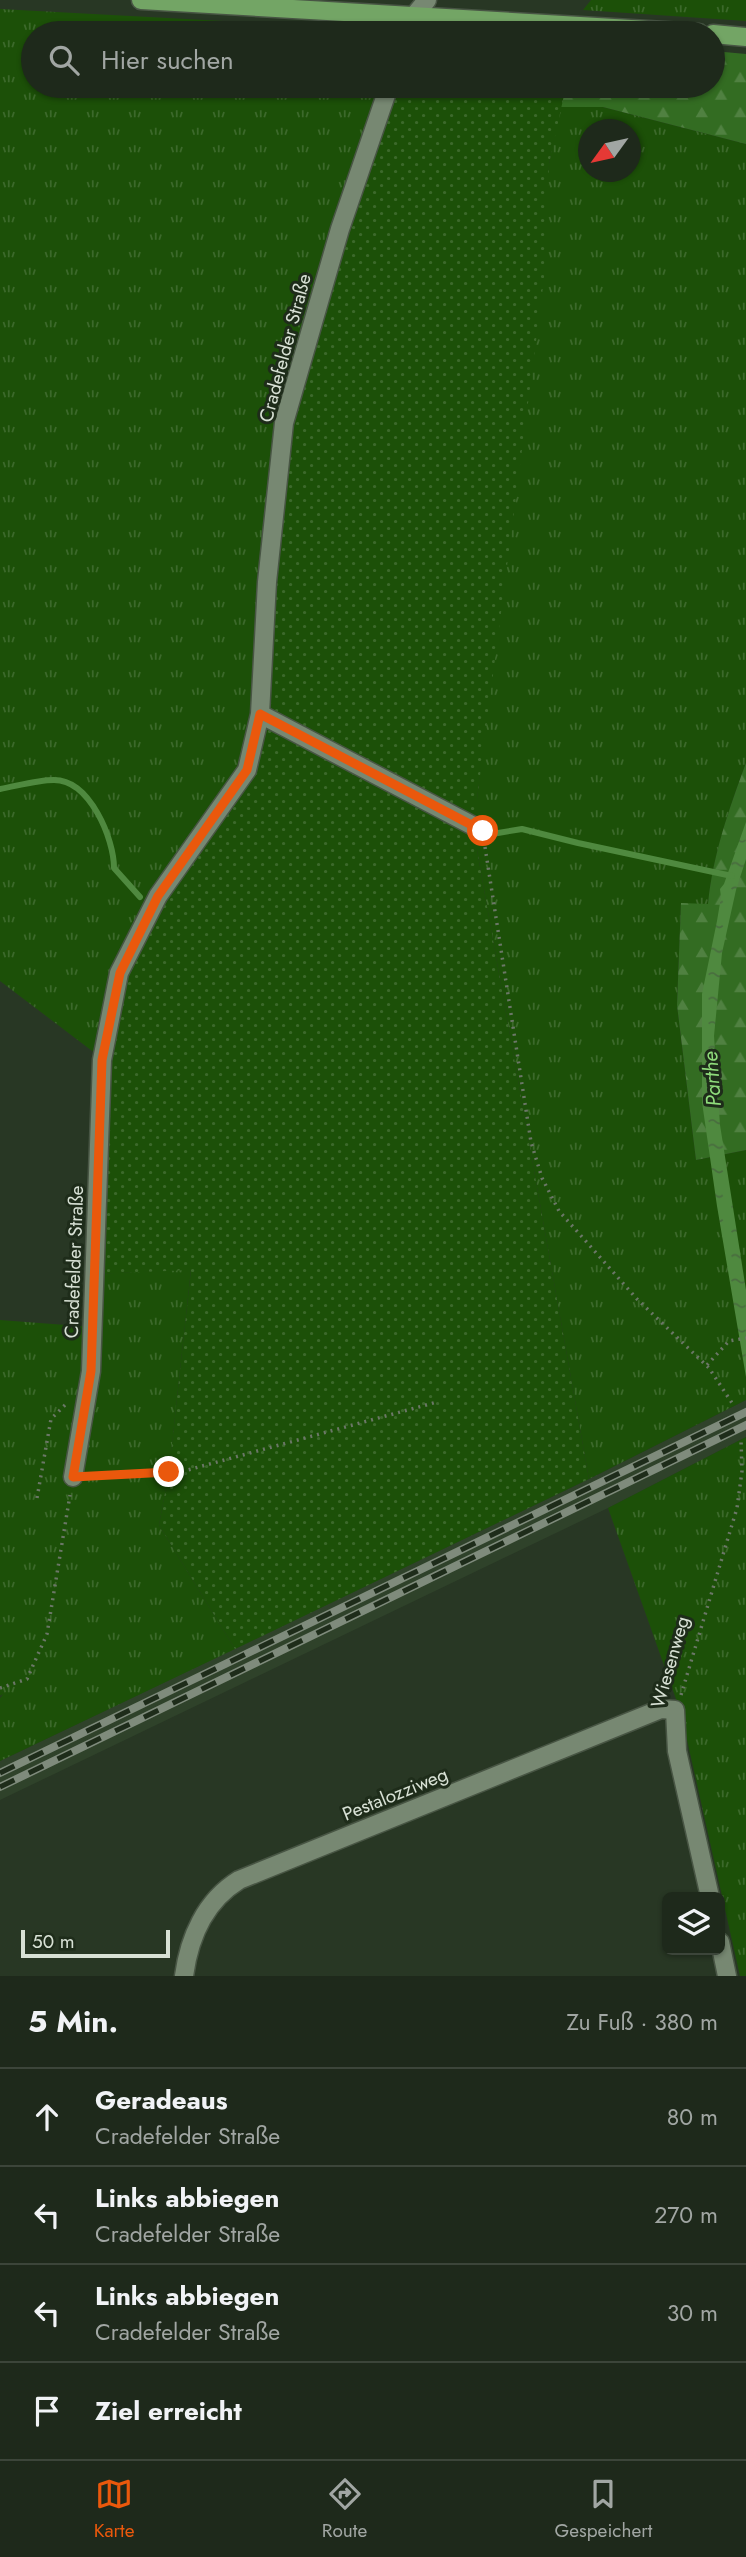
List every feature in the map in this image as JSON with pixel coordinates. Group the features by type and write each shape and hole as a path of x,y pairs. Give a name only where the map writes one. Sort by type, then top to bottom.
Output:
{"main road":[{"path":"141,0 368,21"},
{"path":"725,35 746,37"}],"street":[{"path":"414,21 427,0"},
{"name":"Cradefelder Straße","path":"73,1477 91,1371 102,1060 120,973 158,896 247,770 260,714 267,582 285,423 340,229 385,98"},
{"path":"260,714 483,831"},
{"name":"Pestalozziweg","path":"184,1976 191,1938 220,1895 239,1880 661,1709 675,1710"},
{"name":"Wiesenweg","path":"675,1710 677,1751 709,1892"},
{"path":"723,1955 727,1976"}],"path":[{"path":"483,831 531,1142 542,1178 559,1211 637,1299 707,1365 734,1406"},
{"path":"707,1365 729,1341 746,1338"},
{"path":"37,1498 51,1419 66,1403 86,1401"},
{"path":"0,1688 27,1678 47,1634 73,1477 184,1471 437,1402"},
{"name":"Wiesenweg","path":"675,1710 737,1508 741,1440"}],"shaded area":[{"path":"746,1400 746,1437 608,1508 0,1800 0,1761 589,1479"}],"green space":[{"path":"591,0 746,0 746,21 583,10"},
{"path":"0,9 225,21 21,21 21,98 377,98 340,225 267,716 104,1060 0,981"},
{"path":"725,52 746,54 746,144 603,107 560,107 563,98 725,98"},
{"path":"392,98 563,98 549,164 544,279 477,799 477,850 589,1479 235,1649 159,1525 169,1471 191,1270 95,1274 102,1060 119,973 247,770 284,423 340,229"},
{"path":"560,107 603,107 746,144 746,763 718,850 708,904 681,904 677,1005 696,1160 746,1150 746,1400 589,1479 477,850 477,799 549,164"},
{"path":"746,763 746,1150 696,1160 677,1005 681,903 708,904 718,850"},
{"path":"191,1269 169,1472 159,1525 235,1649 0,1761 0,1698 3,1694 0,1696 0,1320 92,1327 95,1274"},
{"path":"746,1437 746,1976 740,1976 725,1909 725,1892 721,1892 681,1713 608,1508"}],"water":[{"name":"Parthe","path":"746,822 746,859 722,953 714,1036 720,1125 746,1290 746,1377 702,1102 702,994 717,921 720,889"}],"waterway":[{"path":"0,789 54,780 79,790 89,800 105,827 114,868 140,897"},
{"path":"492,834 522,829 732,876"}],"railway":[{"path":"0,1773 746,1412"},
{"path":"0,1787 746,1425"}],"route":[{"path":"169,1472 73,1477 91,1371 102,1060 120,973 158,896 247,770 260,714 483,831"}]}
